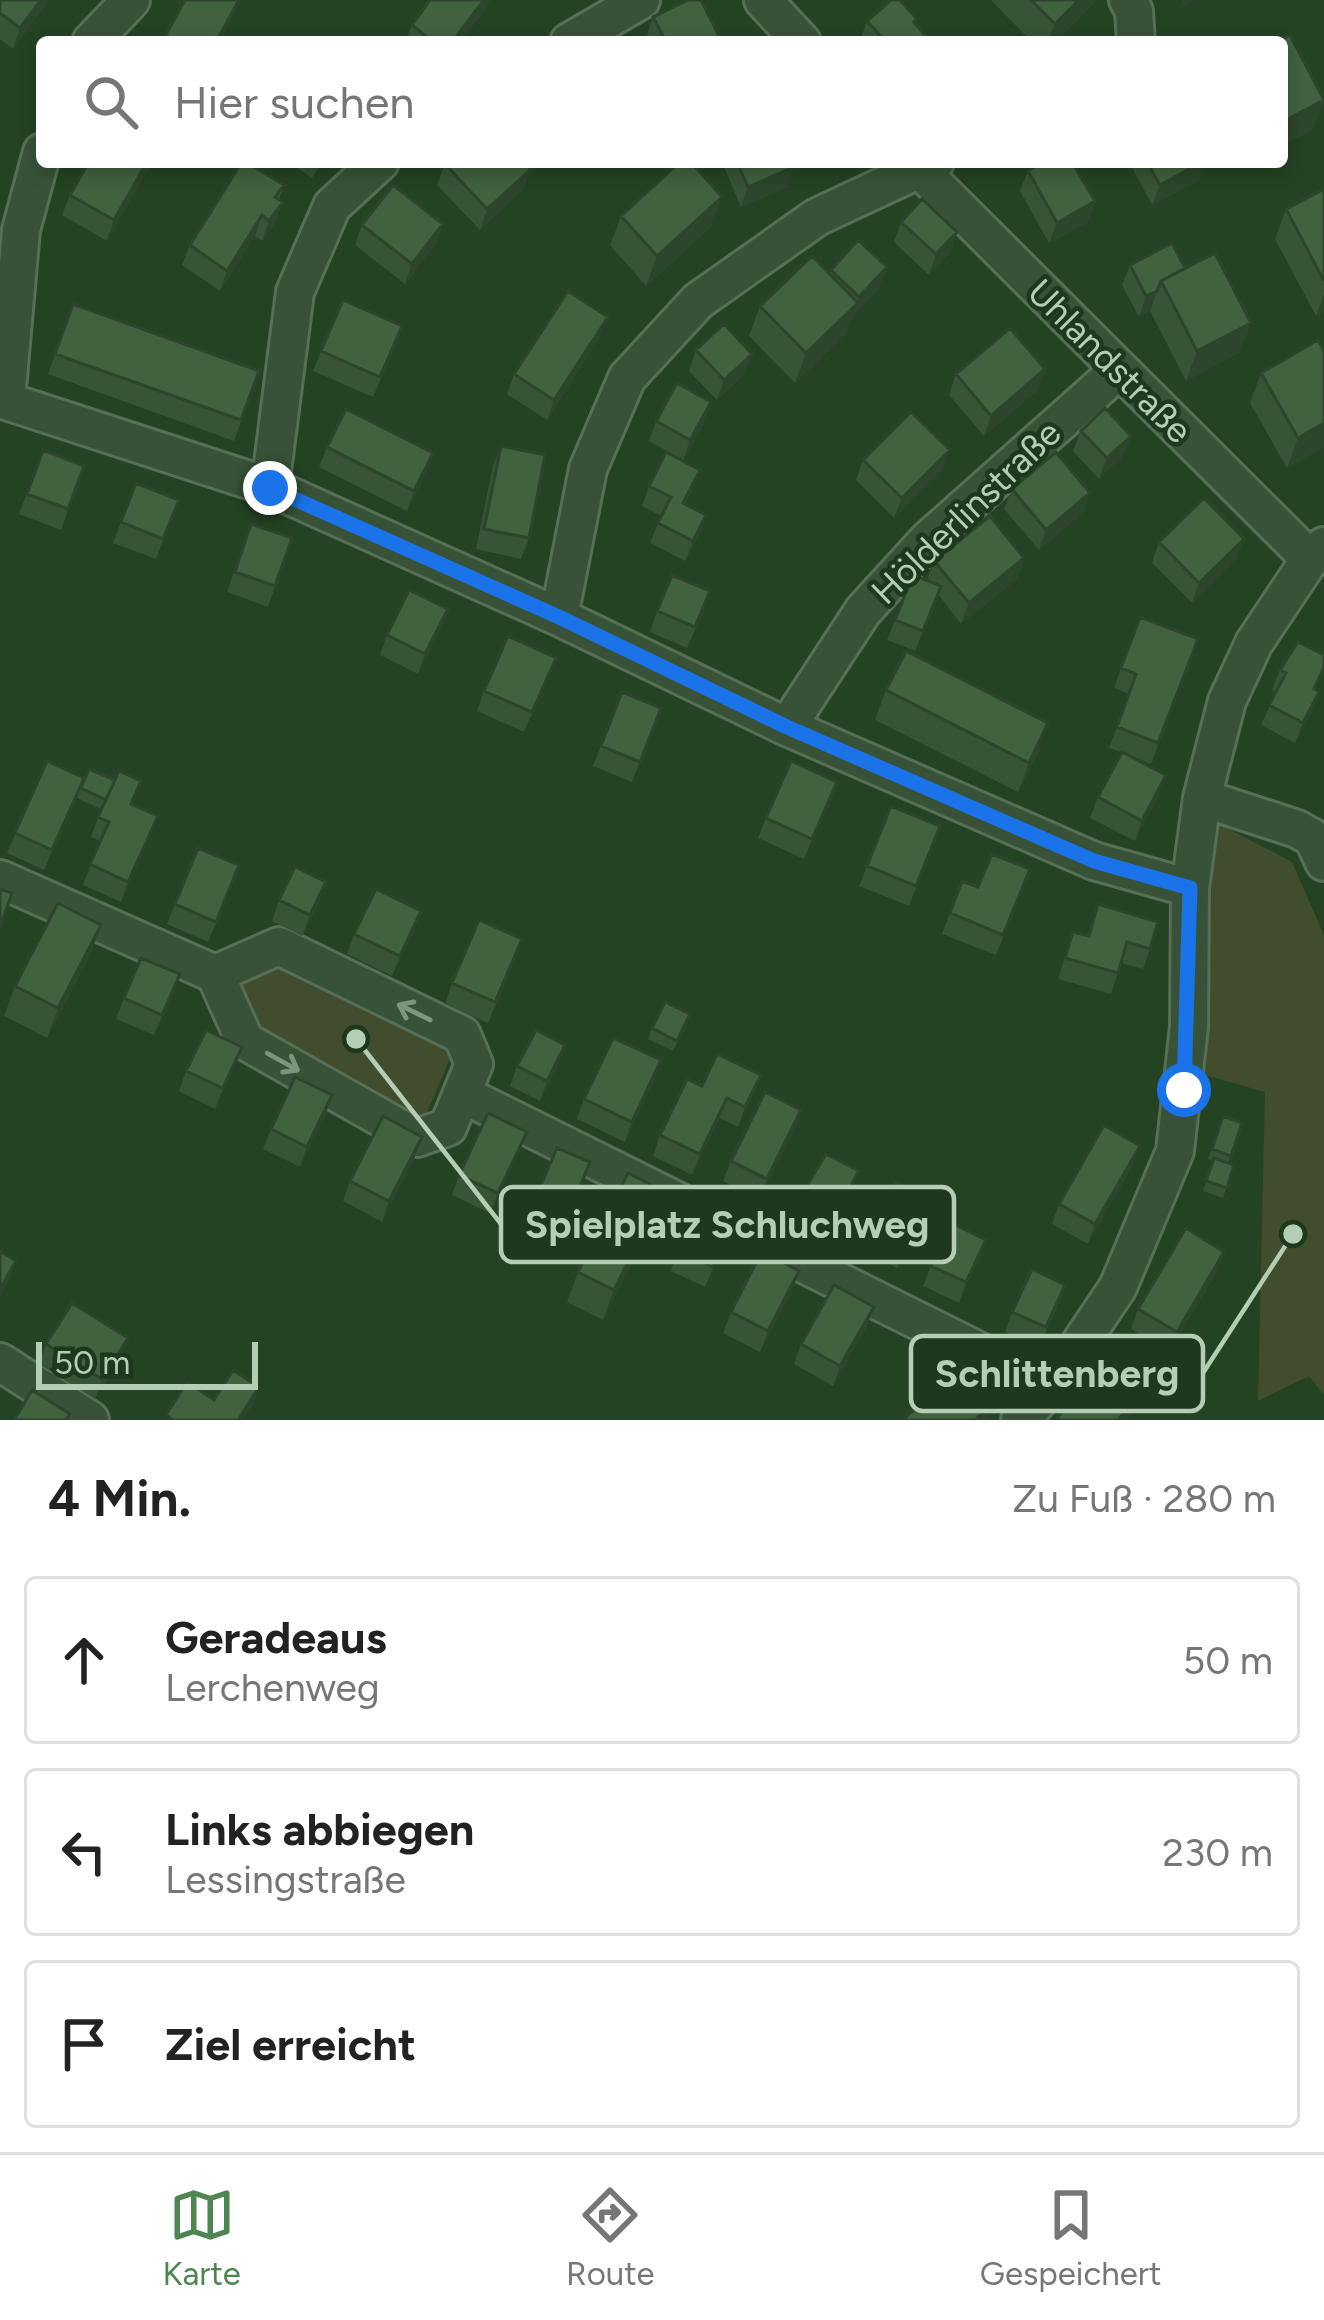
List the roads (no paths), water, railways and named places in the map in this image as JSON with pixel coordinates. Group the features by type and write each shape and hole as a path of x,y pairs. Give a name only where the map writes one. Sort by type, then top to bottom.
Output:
{"street":[{"path":"97,36 131,0"},
{"path":"579,36 641,0"},
{"path":"763,0 796,36"},
{"path":"1128,0 1136,36"},
{"path":"38,168 21,230 3,399 270,488 559,617 787,727 1094,861 1190,888"},
{"path":"270,488 295,292 332,206 373,168"},
{"path":"559,617 588,469 627,378 698,301 817,218 913,168"},
{"name":"Uhlandstraße","path":"925,168 1119,370 1317,552"},
{"name":"Hölderlinstraße","path":"787,727 863,611 915,554 1119,370"},
{"path":"1020,1420 1051,1387 1118,1287 1175,1151 1189,1028 1190,888 1202,798 1236,682 1254,643 1317,552"},
{"path":"1202,798 1297,829 1313,838 1324,862"},
{"path":"0,879 215,974 245,1041 417,1138 448,1127 475,1064 463,1035 279,946 215,974"},
{"path":"462,1094 1051,1387"},
{"path":"5,1375 90,1420"}],"place":[{"name":"Spielplatz Schluchweg","path":"356,1039"},
{"name":"Schlittenberg","path":"1293,1234"}]}
